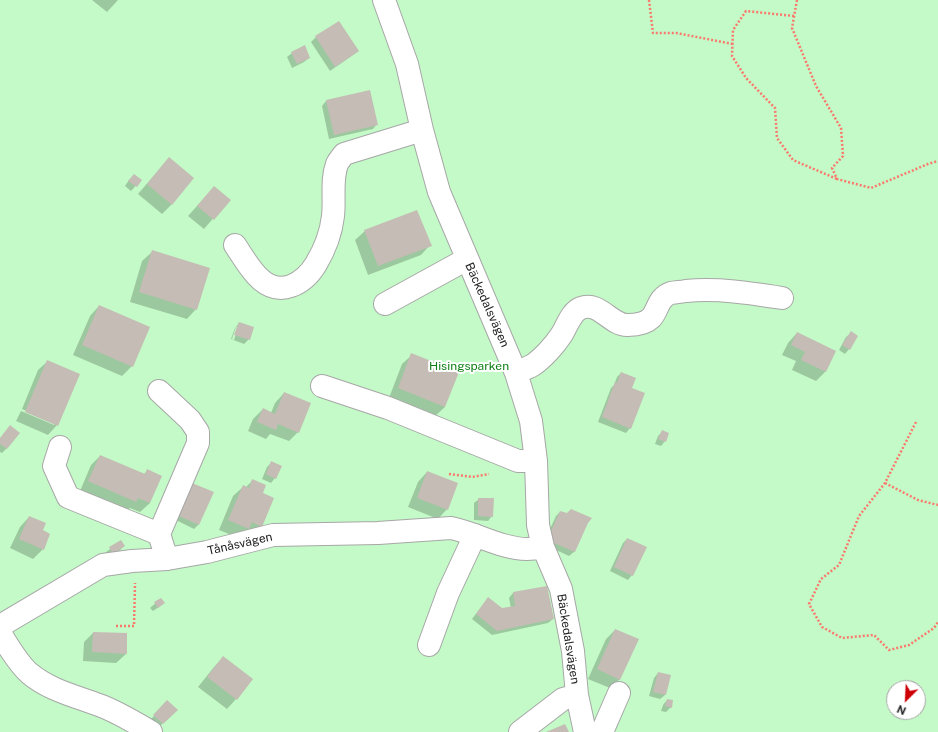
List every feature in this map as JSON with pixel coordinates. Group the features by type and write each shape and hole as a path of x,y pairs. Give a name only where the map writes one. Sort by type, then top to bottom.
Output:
{"street":[{"name":"Bäckedalsvägen","path":"384,0 407,64 422,130 439,192 516,373 531,421 536,461 538,525 543,547 561,589 573,651 577,695 585,732"},
{"path":"235,245 259,280 272,287 285,288 299,283 312,271 322,254 330,234 337,164 344,154 422,130"},
{"path":"385,304 467,259"},
{"path":"516,373 533,365 548,351 562,335 570,319 580,308 588,307 599,309 611,318 625,325 642,324 651,318 659,302 670,293 696,290 739,291 782,298"},
{"path":"322,386 388,408 518,461 536,461"},
{"path":"159,391 190,420 198,432 198,443 159,534 167,559"},
{"path":"60,447 54,466 68,497 159,534"},
{"name":"Tånåsvägen","path":"0,626 102,565 136,560 167,559 207,552 273,535 378,533 451,528 476,535 502,545 516,548 529,549 543,547"},
{"path":"429,645 448,593 476,535"},
{"path":"0,633 12,653 29,673 49,686 100,705 129,718 151,732"},
{"path":"602,732 619,693"},
{"path":"520,732 563,699 577,695"}],"path":[{"path":"649,0 653,33 676,34 733,44"},
{"path":"797,0 792,28 816,86 841,128 843,156 832,168 837,179"},
{"path":"794,16 746,11 733,30 732,56 746,78 775,108 777,138 793,160 837,179 871,188 928,164 938,162"},
{"path":"916,422 885,483 859,516 839,565 821,579 809,604 822,627 842,638 874,635 889,650 909,645 934,628 938,622"},
{"path":"448,474 472,477 489,474"},
{"path":"885,483 918,500 938,505"},
{"path":"116,626 134,626 136,560"}],"green space":[{"name":"Hisingsparken","path":"0,0 938,0 938,732 0,732"}],"building":[{"path":"339,21 359,51 335,67 315,36"},
{"path":"305,45 310,58 297,64 291,52"},
{"path":"370,90 378,125 334,135 326,100"},
{"path":"169,157 194,178 172,205 147,184"},
{"path":"134,174 142,180 137,187 128,181"},
{"path":"214,186 231,200 214,220 197,206"},
{"path":"417,210 432,246 378,266 364,230"},
{"path":"152,250 210,268 197,310 139,292"},
{"path":"99,305 150,327 133,367 82,345"},
{"path":"239,322 254,327 250,340 234,335"},
{"path":"851,331 858,336 850,350 842,345"},
{"path":"797,332 836,351 826,372 801,360 805,352 791,345"},
{"path":"411,353 459,372 445,407 398,388"},
{"path":"47,360 80,374 58,426 25,412"},
{"path":"621,372 636,378 632,388 645,393 631,429 602,417 615,382 617,383"},
{"path":"284,392 311,403 299,433 278,424 276,430 257,422 263,408 275,414"},
{"path":"10,425 20,433 7,449 0,444 0,438"},
{"path":"662,430 669,433 666,442 658,439"},
{"path":"100,455 145,474 147,469 162,476 150,503 138,498 136,502 88,481"},
{"path":"271,461 282,466 276,479 266,474"},
{"path":"427,471 458,483 448,510 417,498"},
{"path":"252,479 266,485 263,493 274,498 262,527 252,522 249,529 228,520 243,485 249,488"},
{"path":"192,483 214,492 199,525 177,515"},
{"path":"478,498 494,498 493,517 478,516"},
{"path":"571,509 592,518 588,523 575,552 547,540 560,511 567,513"},
{"path":"29,516 46,523 43,530 50,534 44,550 19,539"},
{"path":"627,538 647,547 633,576 614,567"},
{"path":"121,540 125,546 113,554 109,547"},
{"path":"547,586 554,619 497,631 476,614 488,597 502,608 515,606 513,592"},
{"path":"161,598 165,603 158,608 154,602"},
{"path":"615,629 639,639 620,680 597,669"},
{"path":"93,632 127,633 127,654 92,652"},
{"path":"223,656 253,679 237,700 207,677"},
{"path":"658,672 671,675 666,695 653,692"},
{"path":"667,699 673,700 672,708 665,706"},
{"path":"167,700 178,710 163,724 153,715"},
{"path":"565,724 569,732 546,732"}]}
